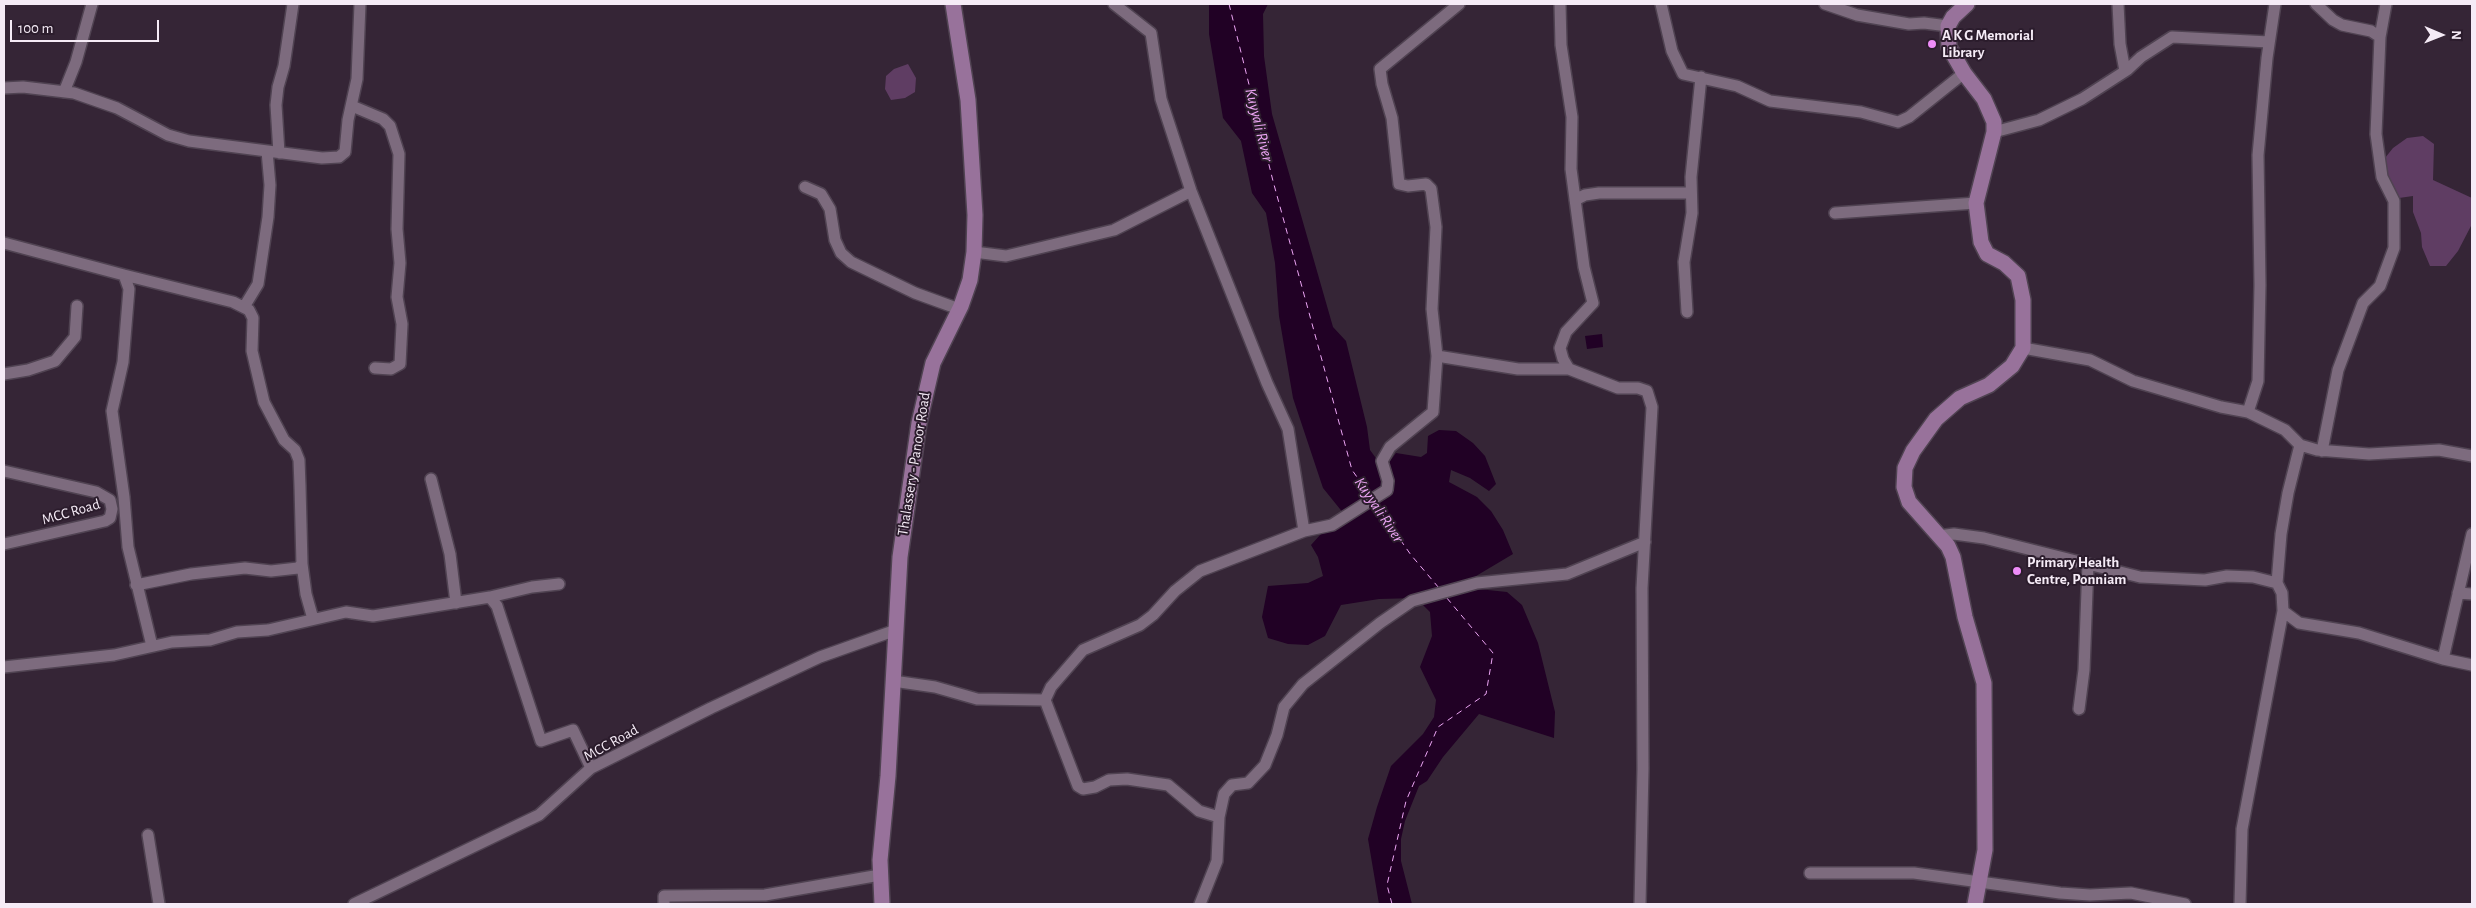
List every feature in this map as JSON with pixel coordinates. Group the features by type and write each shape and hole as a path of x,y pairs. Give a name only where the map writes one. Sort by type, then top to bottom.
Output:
{"main road":[{"name":"Thalassery - Panoor Road","path":"882,904 880,875 900,557 919,423 933,363 960,309 970,280 974,252 975,215 968,100 953,4"},
{"path":"1967,4 1953,17 1948,26 1949,47 1964,73 1984,99 1994,122 1994,132 1976,203 1981,242 1986,254 2004,263 2018,276 2023,300 2023,348 2012,366 1989,385 1960,398 1936,419 1905,468 1904,487 1909,502 1948,546 1953,557 1965,617 1984,683 1985,850 1981,880 1975,904"}],"street":[{"path":"64,92 76,62 92,4"},
{"path":"279,153 276,105 294,4"},
{"path":"4,88 23,87 74,93 117,108 168,135 189,142 322,158 339,157 345,152 348,120 358,78 360,4"},
{"path":"1114,4 1151,33 1161,99 1191,190 1267,383 1288,429 1304,532"},
{"path":"1219,817 1199,811 1168,785 1126,779 1109,780 1094,787 1083,789 1078,786 1045,700 1051,687 1083,650 1140,625 1200,571 1304,532 1332,525 1387,490 1388,481 1382,461 1390,447 1433,412 1437,356 1432,309 1436,228 1431,189 1426,184 1408,186 1399,184 1392,118 1382,84 1380,69 1459,4"},
{"path":"1560,4 1561,45 1572,117 1571,169 1584,267 1593,303 1566,332 1560,348 1569,369"},
{"path":"1661,4 1676,63 1683,74 1737,86 1770,101 1861,112 1898,122 1909,118 1964,73"},
{"path":"1825,4 1857,15 1909,24 1924,23 1948,26"},
{"path":"2118,4 2120,44 2125,72"},
{"path":"2248,412 2258,381 2260,285 2258,155 2269,42 2275,4"},
{"path":"2316,4 2333,20 2342,25 2371,31 2380,37"},
{"path":"2322,451 2338,370 2363,303 2380,286 2394,248 2394,201 2382,178 2376,134 2380,37 2386,4"},
{"path":"1994,132 2039,120 2082,98 2125,72 2141,57 2172,37 2269,42"},
{"path":"1687,312 1684,262 1692,213 1691,193 1701,77"},
{"path":"352,106 383,119 390,126 399,154 397,228 400,263 397,297 402,324 400,364 391,369 375,368"},
{"path":"244,307 258,284 268,217 270,186 267,151"},
{"path":"805,187 821,194 830,209 835,240 841,252 852,262 915,292 960,309"},
{"path":"974,252 1006,256 1114,230 1191,190"},
{"path":"1575,200 1585,195 1599,193 1691,193"},
{"path":"1835,213 1976,203"},
{"path":"4,243 233,302 250,310 253,318 252,351 264,402 284,440 295,450 299,460 302,564 306,594 313,619"},
{"path":"124,275 129,289 124,345 112,411 124,497 128,547 152,646"},
{"path":"4,374 28,370 55,361 75,337 77,306"},
{"path":"2023,348 2090,360 2142,383 2212,404 2248,412 2285,430 2300,445 2322,451 2369,454 2439,450 2472,456"},
{"path":"1437,356 1518,369 1569,369 1618,388 1638,388 1647,391 1650,399 1652,407 1645,542 1640,904"},
{"path":"2240,904 2242,829 2283,611 2282,593 2277,583 2285,509 2300,445"},
{"name":"MCC Road","path":"4,471 96,492 110,500 112,509 110,518 105,521 4,544"},
{"path":"431,480 450,554 456,603"},
{"path":"1938,536 1954,534 1984,538 2140,577 2206,580 2227,576 2253,577 2277,583"},
{"path":"2443,658 2472,534"},
{"path":"1200,904 1217,861 1219,817 1224,794 1232,785 1248,783 1265,765 1277,735 1284,707 1303,684 1380,623 1412,601 1478,583 1567,574 1645,542"},
{"path":"136,585 237,569 271,571 291,569 298,568 302,564"},
{"path":"2080,709 2084,670 2088,564"},
{"path":"4,667 114,655 152,646 210,640 237,632 268,630 346,612 373,616 401,613 559,584"},
{"path":"2458,593 2472,594"},
{"path":"490,597 497,606 540,741 573,730 591,768"},
{"path":"2283,611 2299,623 2359,634 2472,666"},
{"name":"MCC Road","path":"354,904 539,815 591,768 711,708 820,657 896,630"},
{"path":"893,681 935,687 977,699 1045,700"},
{"path":"148,835 159,904"},
{"path":"1810,873 1914,873 1981,880 2060,893 2090,895 2131,893 2184,904"},
{"path":"664,904 664,896 765,895 880,875"}],"shaded area":[{"path":"908,64 916,78 915,92 905,98 891,100 885,89 886,76 894,69"},
{"path":"2423,136 2434,144 2433,180 2472,198 2472,224 2458,251 2446,266 2430,266 2422,247 2421,233 2413,212 2413,196 2399,198 2391,191 2387,183 2385,158 2393,148 2407,138"}],"water":[{"name":"Kuyyali River","path":"1209,4 1268,4 1263,14 1264,56 1272,114 1333,327 1346,341 1367,427 1370,450 1378,461 1385,484 1344,514 1323,488 1293,398 1279,316 1275,263 1266,213 1252,193 1241,141 1223,118 1209,34"},
{"path":"1602,334 1603,347 1587,349 1585,336"},
{"name":"Kuyyali River","path":"1439,430 1456,431 1473,443 1485,456 1496,484 1489,491 1470,478 1451,470 1449,482 1477,497 1491,511 1503,530 1513,554 1471,579 1478,589 1507,592 1522,605 1538,643 1555,712 1554,738 1479,714 1443,757 1427,781 1419,786 1405,821 1401,839 1401,861 1412,904 1379,904 1368,839 1391,766 1423,734 1434,717 1436,700 1420,667 1432,636 1430,612 1416,598 1379,599 1341,605 1325,636 1308,645 1288,644 1268,638 1262,617 1268,586 1308,583 1323,576 1318,557 1311,545 1321,534 1339,527 1391,491 1388,464 1396,453 1421,457 1427,453 1428,436"}],"ferry route":[{"path":"1229,4 1273,181 1352,470 1369,494"},
{"path":"1375,504 1411,555 1439,588"},
{"path":"1392,904 1387,885 1406,801 1438,727 1486,694 1493,653 1446,597"}],"place":[{"name":"A K G Memorial Library","path":"1932,44"},
{"name":"Primary Health Centre, Ponniam","path":"2017,571"}]}
